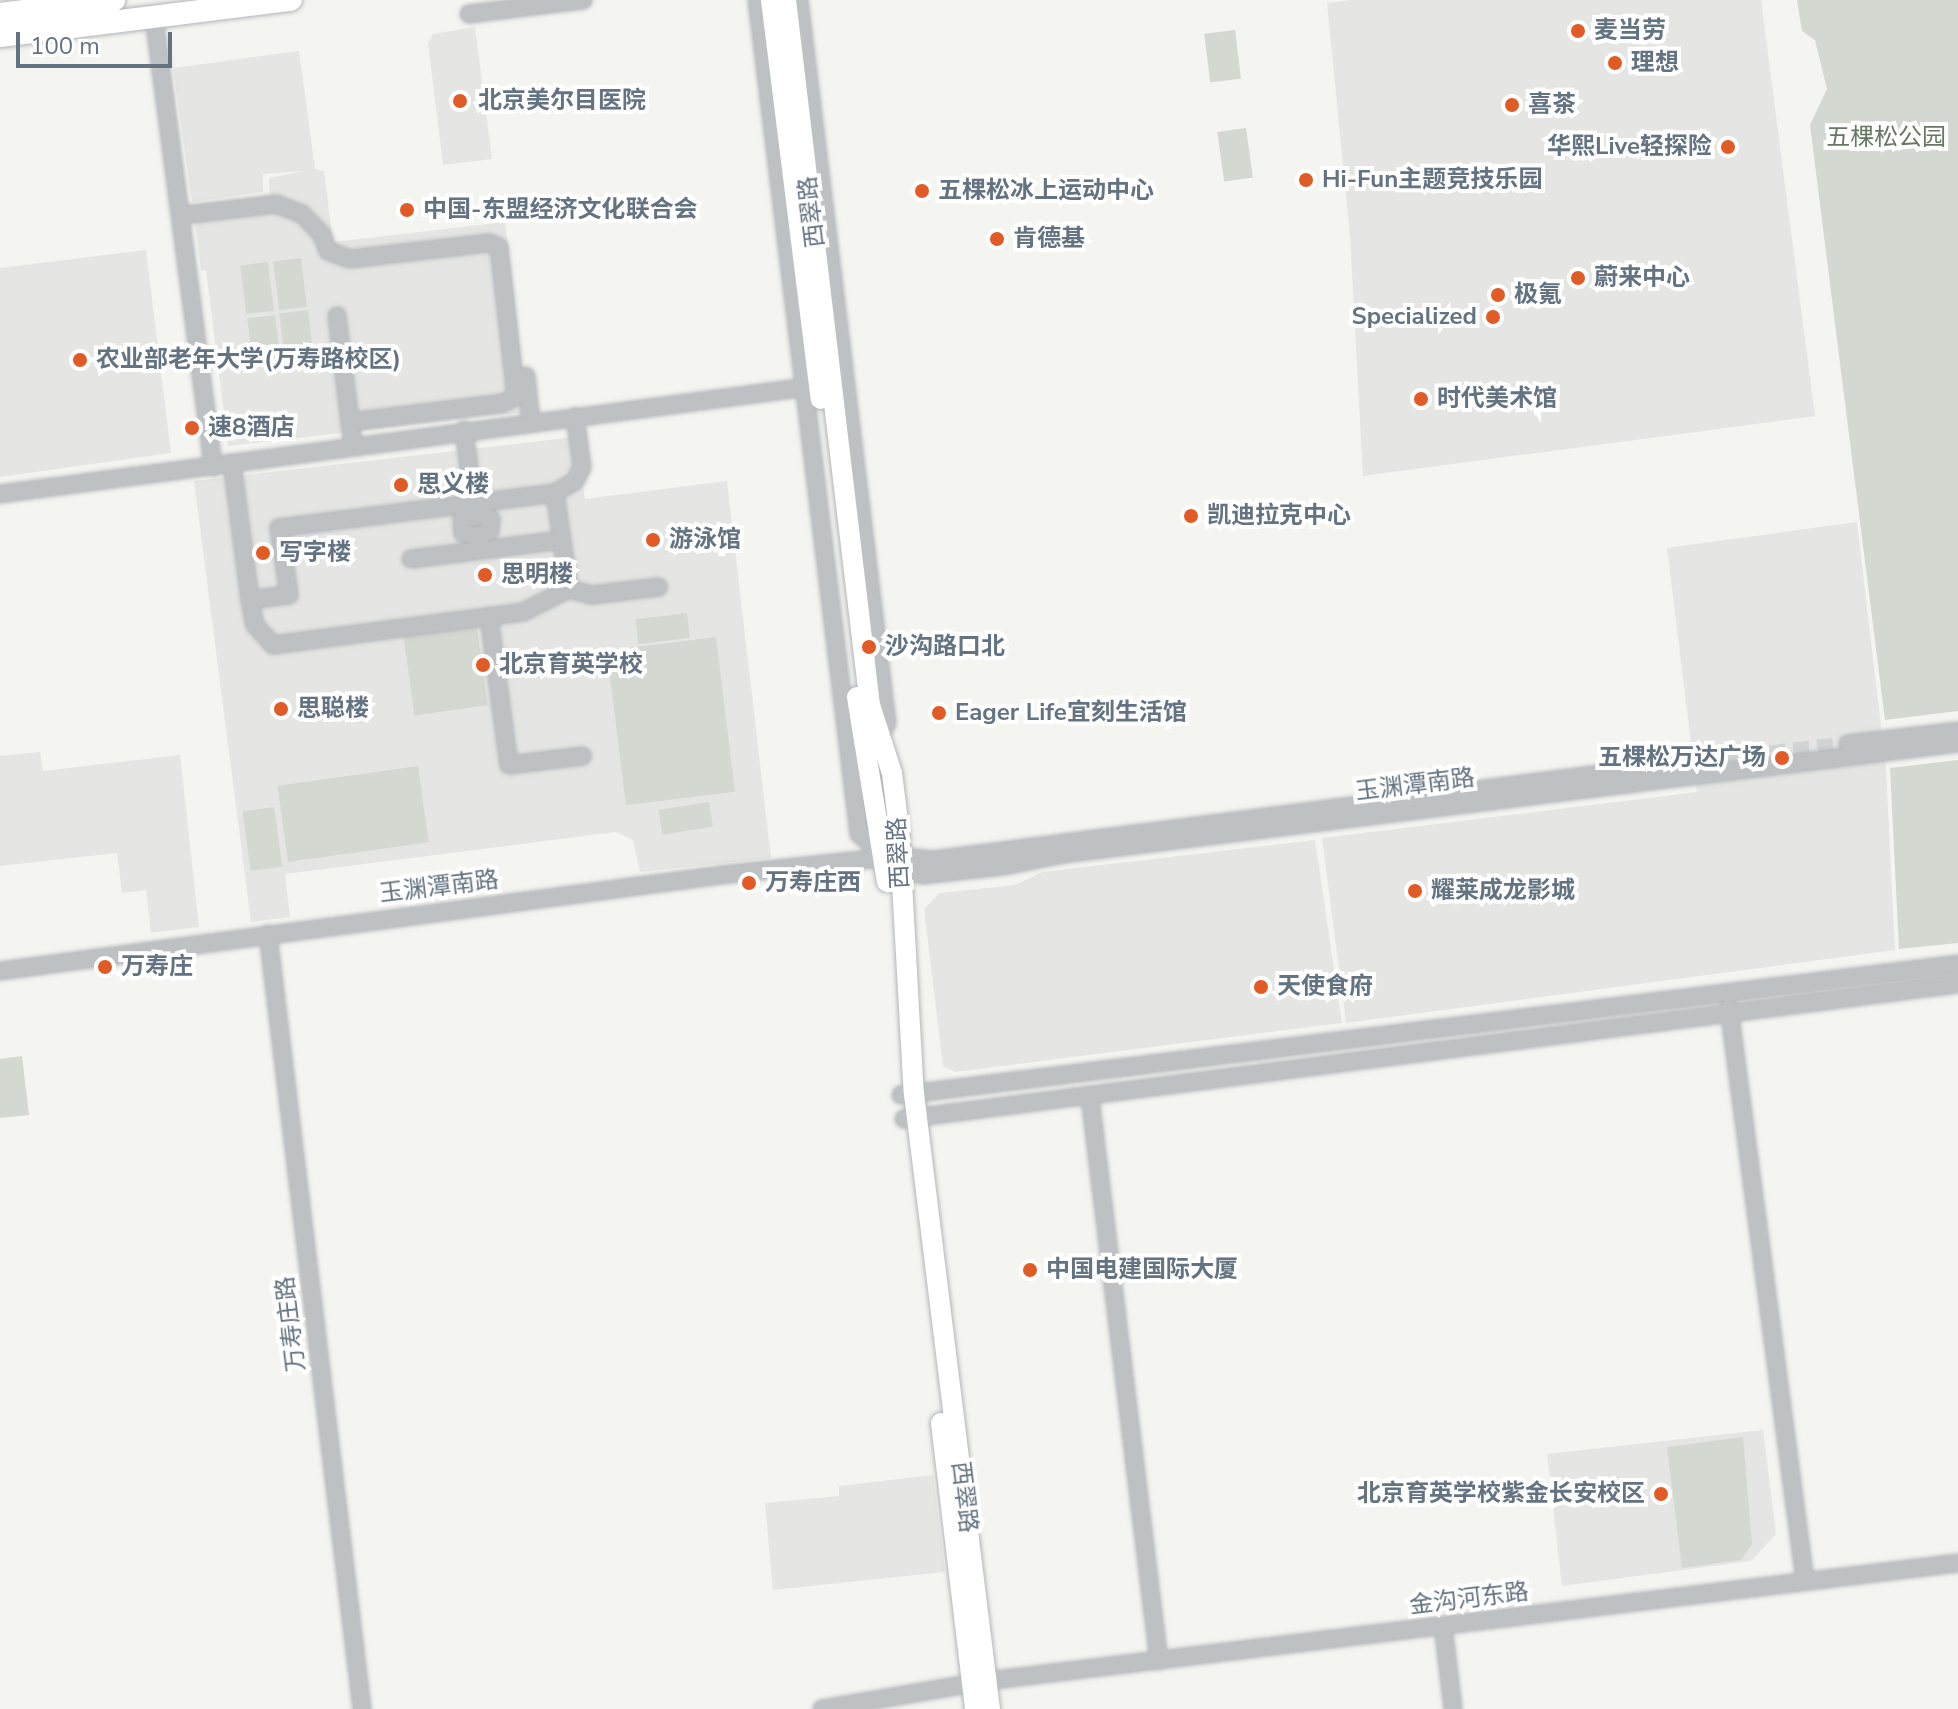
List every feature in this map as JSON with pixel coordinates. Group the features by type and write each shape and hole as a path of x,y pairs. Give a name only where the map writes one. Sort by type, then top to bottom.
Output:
{"highway":[{"path":"0,14 114,0"},
{"path":"0,36 291,0"}],"main road":[{"name":"西翠路","path":"771,0 876,831 895,860"},
{"name":"西翠路","path":"786,0 819,386 870,705 892,773 910,1119 979,1683 975,1709"},
{"name":"西翠路","path":"979,1683 990,1709"}],"street":[{"path":"469,14 583,0"},
{"path":"0,494 213,467 353,444 819,386 757,0"},
{"path":"799,0 887,723 880,737"},
{"path":"154,17 183,215 213,467"},
{"path":"183,215 276,204 302,214 322,235 328,251 350,259 489,243 499,247 516,396 504,403 350,422"},
{"path":"337,316 353,444"},
{"path":"519,318 531,422"},
{"path":"250,600 289,595 279,528 474,509 555,493 575,481 582,467 575,416"},
{"path":"464,430 474,509"},
{"path":"232,463 255,625 273,645 523,612 569,589 592,595 659,587"},
{"path":"555,493 569,589"},
{"path":"474,509 489,517 493,525 478,543"},
{"path":"411,559 478,543 562,540"},
{"path":"489,616 509,765 582,756"},
{"path":"1841,745 1958,731"},
{"name":"玉渊潭南路","path":"895,860 923,875 1079,852 1958,743"},
{"name":"玉渊潭南路","path":"0,971 268,934 895,860 932,860 1722,759"},
{"name":"万寿庄路","path":"268,934 362,1709"},
{"path":"908,1094 1728,996 1958,964"},
{"path":"910,1119 1958,984"},
{"path":"1728,996 1805,1581"},
{"path":"1090,1097 1159,1661"},
{"name":"金沟河东路","path":"822,1709 979,1683 1958,1563"},
{"path":"1443,1626 1453,1709"}],"shaded area":[{"path":"1353,0 1761,0 1815,416 1363,476 1350,236 1327,3"},
{"name":"北京美尔目医院","path":"475,27 492,159 443,165 428,43 433,34"},
{"path":"299,51 315,169 324,171 333,242 505,222 527,412 228,446 206,270 201,271 193,208 270,198 269,178 305,171 263,174 263,192 192,202 173,68"},
{"name":"农业部老年大学(万寿路校区)","path":"146,250 171,453 0,477 0,268"},
{"name":"北京育英学校","path":"575,437 585,499 727,481 771,858 640,872 633,840 616,832 285,874 290,917 251,922 194,481"},
{"name":"五棵松万达广场","path":"1857,522 1886,769 1895,950 1346,1023 1322,838 1697,792 1667,548"},
{"path":"40,752 43,771 180,755 199,927 151,933 146,890 122,893 117,853 0,866 0,756"},
{"path":"1315,840 1342,1023 955,1072 943,1066 924,909 940,893 1015,885 1042,872"},
{"name":"北京育英学校紫金长安校区","path":"1763,1430 1776,1534 1751,1561 1562,1586 1547,1454"},
{"path":"933,1475 945,1572 773,1590 765,1503 839,1496 839,1486"}],"green space":[{"name":"五棵松公园","path":"1797,0 1958,0 1958,711 1885,720 1810,125 1827,89 1815,40 1802,31"},
{"path":"1235,30 1241,79 1210,82 1204,34"},
{"path":"1246,128 1253,178 1224,182 1217,132"},
{"path":"301,258 307,307 279,310 273,261"},
{"path":"268,262 274,311 246,314 240,265"},
{"path":"308,310 314,359 285,362 279,314"},
{"path":"275,315 281,364 253,367 247,318"},
{"path":"687,613 690,638 638,644 635,619"},
{"path":"476,621 488,705 415,715 403,631"},
{"path":"716,637 735,792 626,805 607,650"},
{"path":"1958,760 1958,943 1899,949 1890,768"},
{"path":"418,766 429,842 288,862 277,786"},
{"path":"709,802 713,827 663,835 659,810"},
{"path":"274,807 282,866 251,871 242,811"},
{"path":"22,1056 29,1115 0,1118 0,1059"},
{"path":"1743,1437 1752,1544 1741,1560 1682,1568 1667,1447"}],"tunnel":[{"path":"1722,759 1841,745"}],"place":[{"name":"麦当劳","path":"1578,31"},
{"name":"理想","path":"1615,63"},
{"name":"北京美尔目医院","path":"460,101"},
{"name":"喜茶","path":"1512,105"},
{"name":"华熙Live轻探险","path":"1728,147"},
{"name":"Hi-Fun主题竞技乐园","path":"1306,180"},
{"name":"五棵松冰上运动中心","path":"922,191"},
{"name":"中国-东盟经济文化联合会","path":"407,210"},
{"name":"肯德基","path":"997,239"},
{"name":"蔚来中心","path":"1578,278"},
{"name":"极氪","path":"1498,295"},
{"name":"Specialized","path":"1493,317"},
{"name":"农业部老年大学(万寿路校区)","path":"80,360"},
{"name":"时代美术馆","path":"1421,399"},
{"name":"速8酒店","path":"192,428"},
{"name":"思义楼","path":"401,485"},
{"name":"凯迪拉克中心","path":"1191,516"},
{"name":"游泳馆","path":"653,540"},
{"name":"写字楼","path":"263,553"},
{"name":"思明楼","path":"485,575"},
{"name":"沙沟路口北","path":"869,647"},
{"name":"北京育英学校","path":"483,665"},
{"name":"思聪楼","path":"281,709"},
{"name":"Eager Life宜刻生活馆","path":"939,713"},
{"name":"五棵松万达广场","path":"1782,758"},
{"name":"万寿庄西","path":"749,883"},
{"name":"耀莱成龙影城","path":"1415,891"},
{"name":"万寿庄","path":"105,967"},
{"name":"天使食府","path":"1261,987"},
{"name":"中国电建国际大厦","path":"1030,1270"},
{"name":"北京育英学校紫金长安校区","path":"1661,1494"}]}
